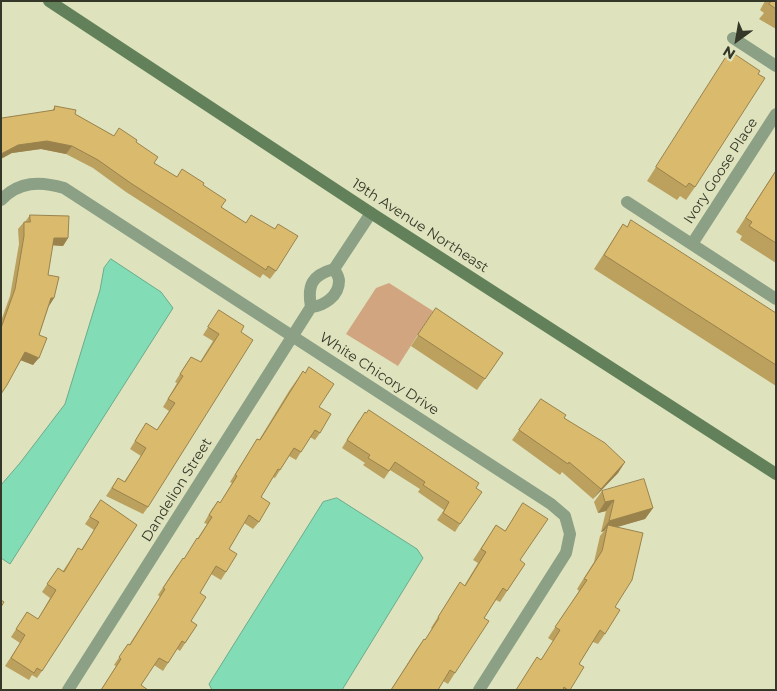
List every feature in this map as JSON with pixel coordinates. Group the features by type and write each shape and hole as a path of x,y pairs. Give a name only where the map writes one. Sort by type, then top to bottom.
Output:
{"street":[{"name":"19th Avenue Northeast","path":"49,1 371,213 776,474"},
{"path":"733,38 776,66"},
{"name":"Ivory Goose Place","path":"692,244 776,114"},
{"name":"White Chicory Drive","path":"1,200 8,193 22,185 35,182 64,188 551,504 564,516 570,534 566,553 479,690"},
{"path":"627,202 776,299"},
{"path":"334,269 339,280 336,292 329,301 318,307 311,307 308,296 310,286 323,272 334,269 371,213"},
{"name":"Dandelion Street","path":"68,690 311,307"}],"shaded area":[{"path":"111,259 161,292 173,308 10,564 1,558 1,485 65,404 100,290 104,268"},
{"path":"389,283 433,311 398,366 346,334 376,288"},
{"path":"337,498 417,549 423,558 342,690 212,690 209,684 323,502"}],"building":[{"path":"772,1 776,1 776,9 769,4"},
{"path":"730,51 760,71 758,74 765,78 695,187 689,183 686,187 656,167"},
{"path":"55,106 76,110 75,114 114,136 119,128 158,157 154,163 177,177 182,169 204,183 203,185 226,200 221,207 246,223 251,215 275,229 278,224 298,236 276,271 268,266 266,270 98,160 72,146 47,141 18,145 1,154 1,117 54,110"},
{"path":"776,171 776,243 749,226 752,222 746,218"},
{"path":"30,215 69,216 68,238 54,238 48,275 59,277 54,298 51,298 39,335 47,338 39,358 25,352 1,394 1,328 15,289 24,236 24,222 30,222"},
{"path":"631,220 776,313 776,365 604,255 623,224 627,227"},
{"path":"436,308 503,353 485,379 418,335"},
{"path":"219,310 244,326 241,332 253,340 148,507 112,488 118,478 125,482 146,448 135,441 146,423 157,430 175,403 168,399 183,376 180,374 191,357 201,362 219,334 208,327"},
{"path":"309,367 334,384 319,407 331,414 320,433 315,430 301,452 294,448 280,470 278,469 261,497 270,503 259,522 249,515 229,549 237,554 226,572 216,566 200,593 206,597 191,621 197,625 185,643 182,641 168,663 159,658 141,685 148,690 101,690 121,659 119,657 128,644 130,645 165,589 163,588 212,517 209,515 218,501 220,503 257,439 260,440 303,371 305,373"},
{"path":"541,399 566,415 564,418 605,443 625,462 601,489 569,462 568,464 519,430"},
{"path":"369,410 479,483 476,488 482,492 460,524 443,513 449,502 423,485 425,482 395,462 389,471 368,458 370,455 347,440 365,412"},
{"path":"644,479 653,508 609,521 614,500 605,502 602,491"},
{"path":"101,500 137,525 42,671 37,668 34,673 11,658 25,635 16,629 27,612 38,619 56,590 47,584 58,568 64,572 78,548 82,550 99,522 90,517"},
{"path":"523,503 548,519 520,560 525,564 507,591 503,588 484,618 489,621 455,673 450,670 438,690 391,690 425,640 460,582 465,586 486,552 481,549 496,525 505,531"},
{"path":"608,525 643,533 632,580 615,607 620,610 605,634 600,630 579,664 584,667 570,690 564,687 563,690 516,690 537,657 541,660 560,630 555,627 587,580 584,579 602,551"}]}
